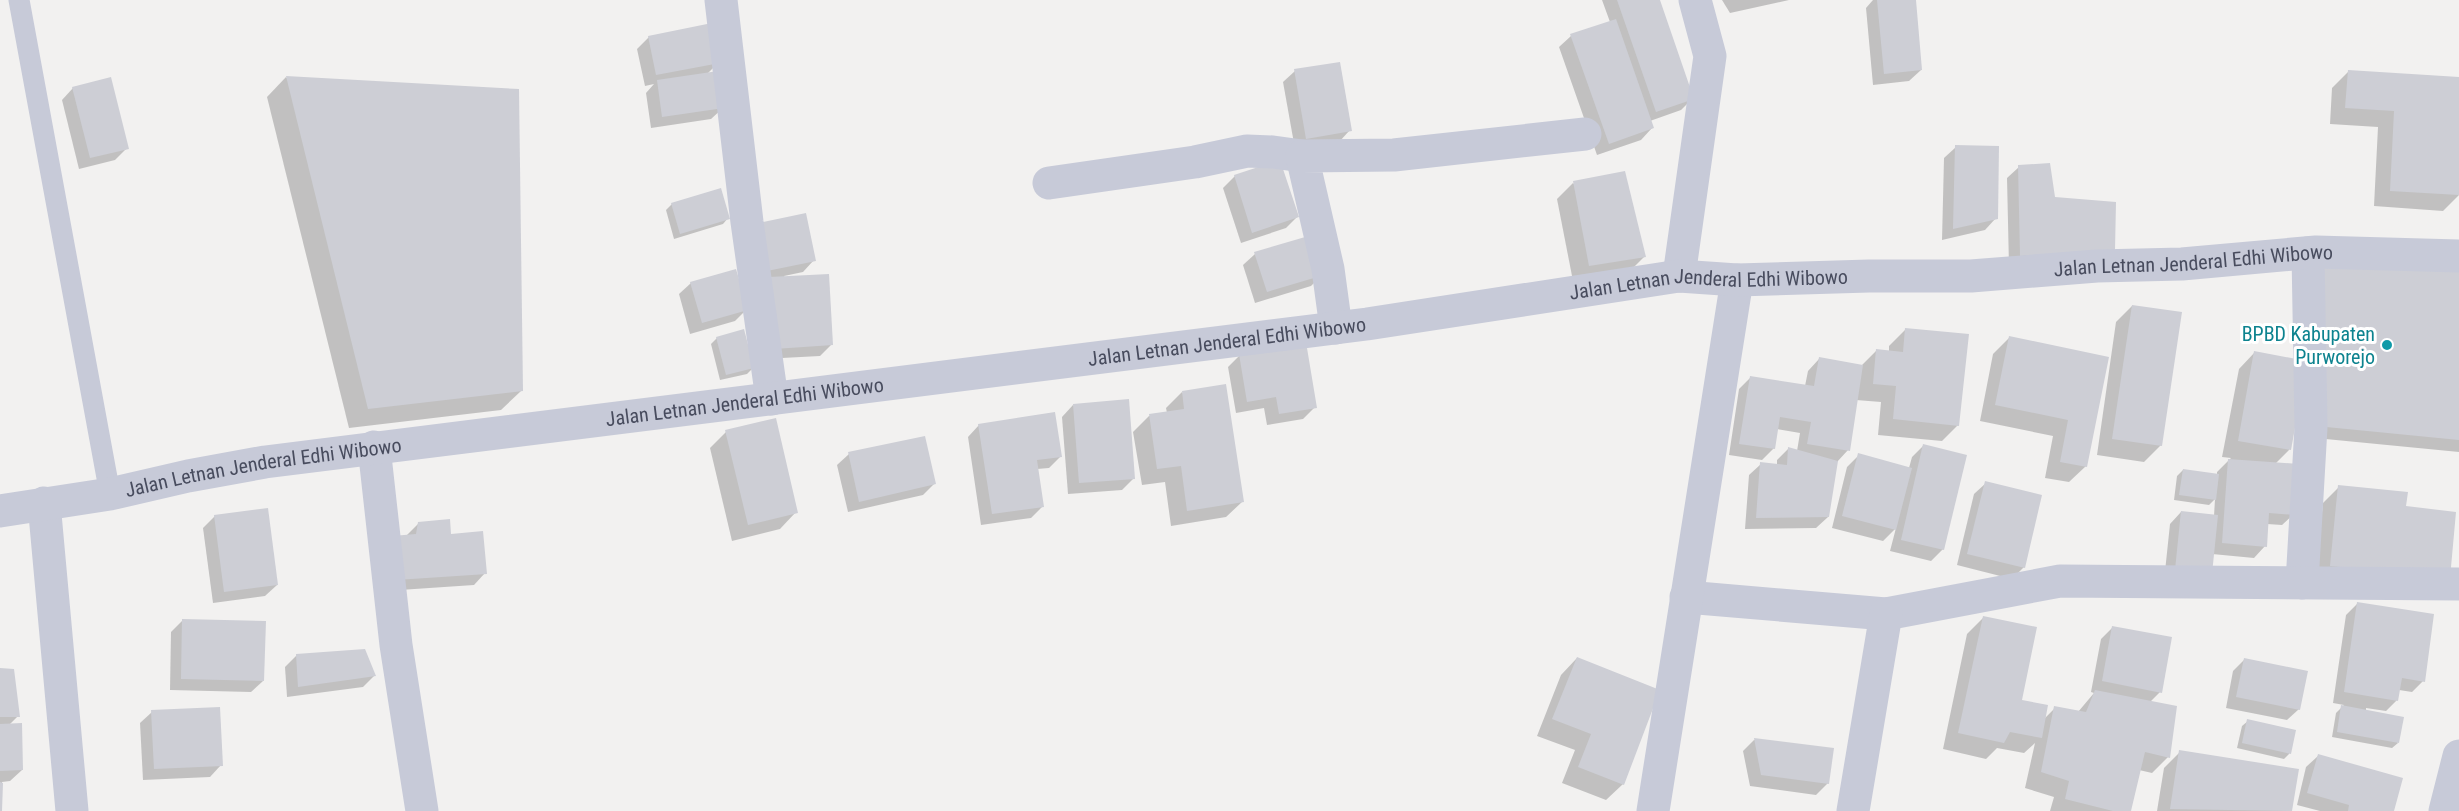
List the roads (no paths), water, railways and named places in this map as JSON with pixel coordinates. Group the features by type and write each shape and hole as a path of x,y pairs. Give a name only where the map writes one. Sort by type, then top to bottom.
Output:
{"street":[{"path":"721,0 747,222 772,399"},
{"path":"1679,276 1710,56 1695,0"},
{"path":"1049,183 1195,162 1247,151 1302,156 1394,154 1585,134"},
{"path":"1302,156 1328,269 1336,327"},
{"name":"Jalan Letnan Jenderal Edhi Wibowo","path":"0,511 110,494 188,476 374,447 1336,327 1679,276 1737,280 1971,276 2097,266 2182,264 2308,253 2459,256"},
{"path":"2302,583 2311,427 2308,253"},
{"path":"1653,811 1737,280"},
{"path":"374,447 396,645 422,811"},
{"path":"44,503 72,811"},
{"path":"1686,597 1886,614 2060,581 2459,584"},
{"path":"1852,811 1886,614"},
{"path":"2445,811 2459,756"}],"lane":[{"path":"19,0 110,494"}],"place":[{"name":"BPBD Kabupaten Purworejo","path":"2387,345"}]}
